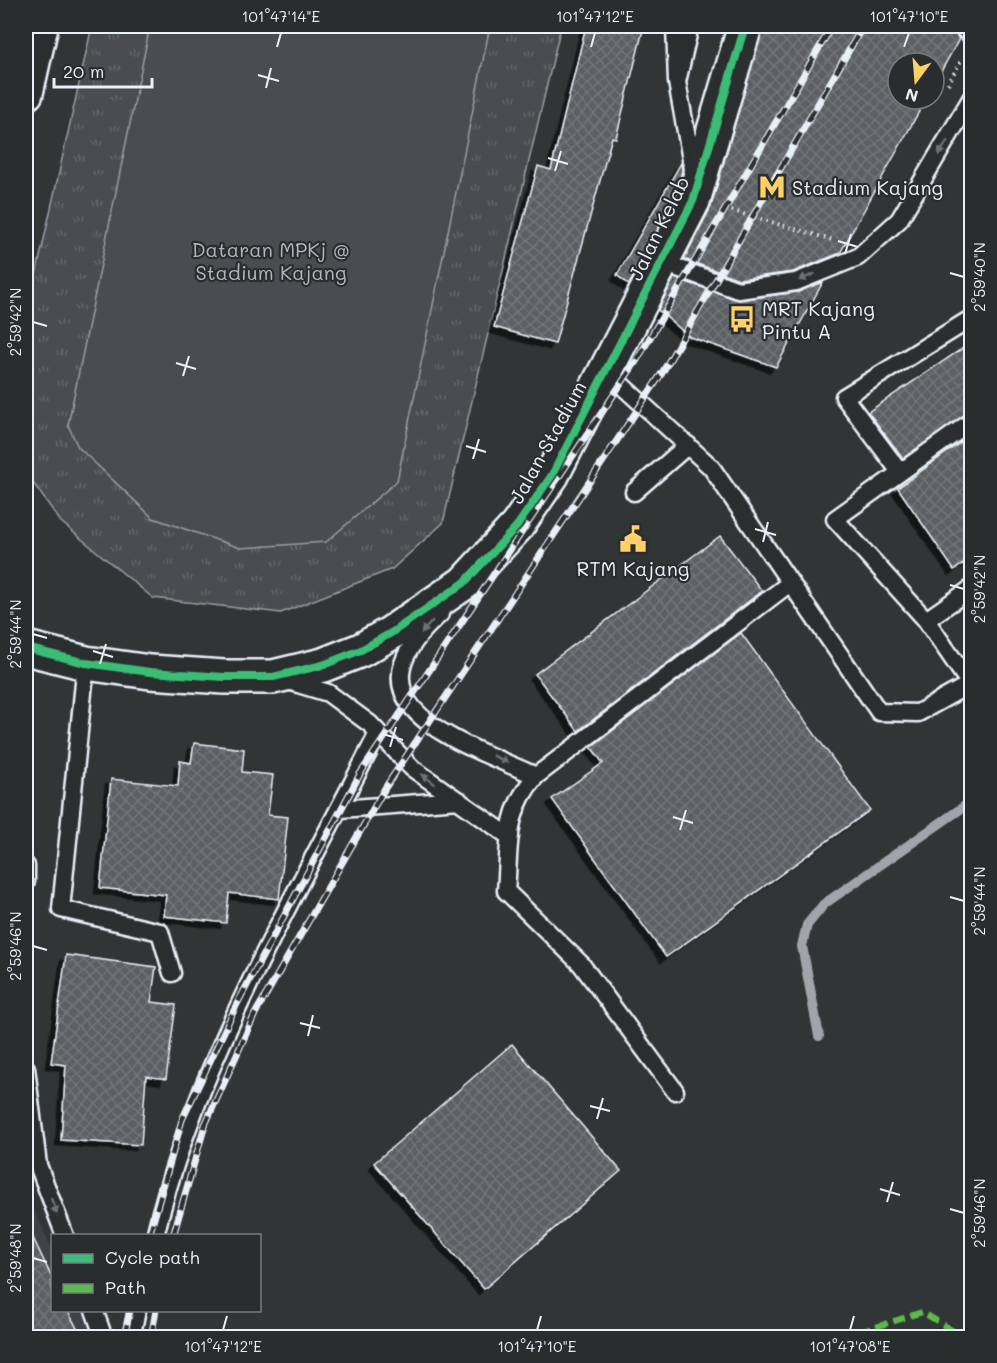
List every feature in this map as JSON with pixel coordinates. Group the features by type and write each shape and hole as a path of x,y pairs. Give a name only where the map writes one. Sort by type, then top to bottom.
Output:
{"street":[{"path":"26,93 41,26"},
{"name":"Jalan Kelab","path":"605,370 695,196 745,26"},
{"name":"Jalan Stadium","path":"26,648 86,663 150,672 224,677 273,676 323,664 361,650 391,633 464,583 517,526 552,475 605,370"}],"lane":[{"path":"675,26 677,82 695,196"},
{"path":"677,82 690,26"},
{"path":"962,26 972,36"},
{"path":"661,262 738,290 795,282 858,257 898,220 972,97"},
{"path":"956,125 972,116"},
{"path":"900,472 844,397 972,318"},
{"path":"605,370 711,467 879,712 918,713 970,684 926,620 835,519 972,421"},
{"path":"634,492 688,445"},
{"path":"464,583 406,656 398,678 406,703 438,731 536,776"},
{"path":"675,1091 581,964 506,891 512,814 526,787 536,776 790,583"},
{"path":"926,620 972,588"},
{"path":"86,663 62,909 160,932 172,973"},
{"path":"273,676 327,693 370,724 412,768 510,837"},
{"path":"156,1234 181,1148 228,1030 378,733"},
{"path":"340,809 459,800"},
{"path":"26,866 26,882"},
{"path":"26,1068 38,1165 64,1234"},
{"path":"94,1312 104,1338"},
{"path":"130,1338 137,1312"}],"path":[{"path":"946,88 966,53"},
{"path":"695,196 839,242"}],"shaded area":[{"path":"26,1193 51,1246 51,1312 84,1312 96,1337 26,1337"}],"green space":[{"name":"Dataran MPKj @ Stadium Kajang","path":"92,26 561,26 443,523 392,569 281,613 153,598 61,522 26,473 26,319"},
{"name":"Dataran MPKj @ Stadium Kajang","path":"150,26 490,26 397,481 326,542 240,548 153,518 78,447 68,425"}],"building":[{"path":"586,26 644,26 616,138 612,137 555,344 494,327 538,166 551,170"},
{"name":"Stadium Kajang","path":"763,26 951,26 959,39 946,62 946,51 886,51 886,111 919,111 840,253 793,272 739,279 684,259 711,207"},
{"path":"681,163 682,171 676,194 629,285 617,275"},
{"path":"674,278 739,300 798,292 823,282 776,367 690,337 658,310"},
{"path":"972,342 972,411 903,458 868,412"},
{"path":"972,434 972,558 954,570 898,488"},
{"path":"720,536 762,591 578,731 535,674"},
{"path":"741,633 870,810 666,957 552,799 603,763 591,747"},
{"path":"194,743 244,749 242,772 273,775 268,815 288,817 279,899 229,893 226,923 164,916 166,895 100,888 111,779 178,786 180,761 191,763"},
{"path":"66,955 156,967 151,1002 176,1005 166,1079 146,1076 141,1145 61,1140 66,1065 51,1063"},
{"path":"512,1044 621,1171 484,1289 374,1163"},
{"path":"26,1223 51,1276 51,1312 69,1312 82,1338 26,1338"}],"waterway":[{"path":"819,1036 802,946 807,925 824,904 972,801"}],"railway":[{"path":"150,1234 182,1120 237,1004 360,774 637,360 832,26"},
{"path":"174,1234 205,1125 255,1014 385,788 662,373 863,26"},
{"path":"124,1338 130,1312"},
{"path":"151,1338 156,1312"}],"marked path":[{"path":"842,1338 922,1312 965,1338"}],"cycle path":[{"path":"26,648 86,663 150,672 224,677 273,677 323,665 361,650 391,633 464,583 517,526 552,475 693,201 745,26"}],"place":[{"name":"Stadium Kajang","path":"772,187"},
{"name":"MRT Kajang Pintu A","path":"742,319"},
{"name":"RTM Kajang","path":"633,539"}]}
